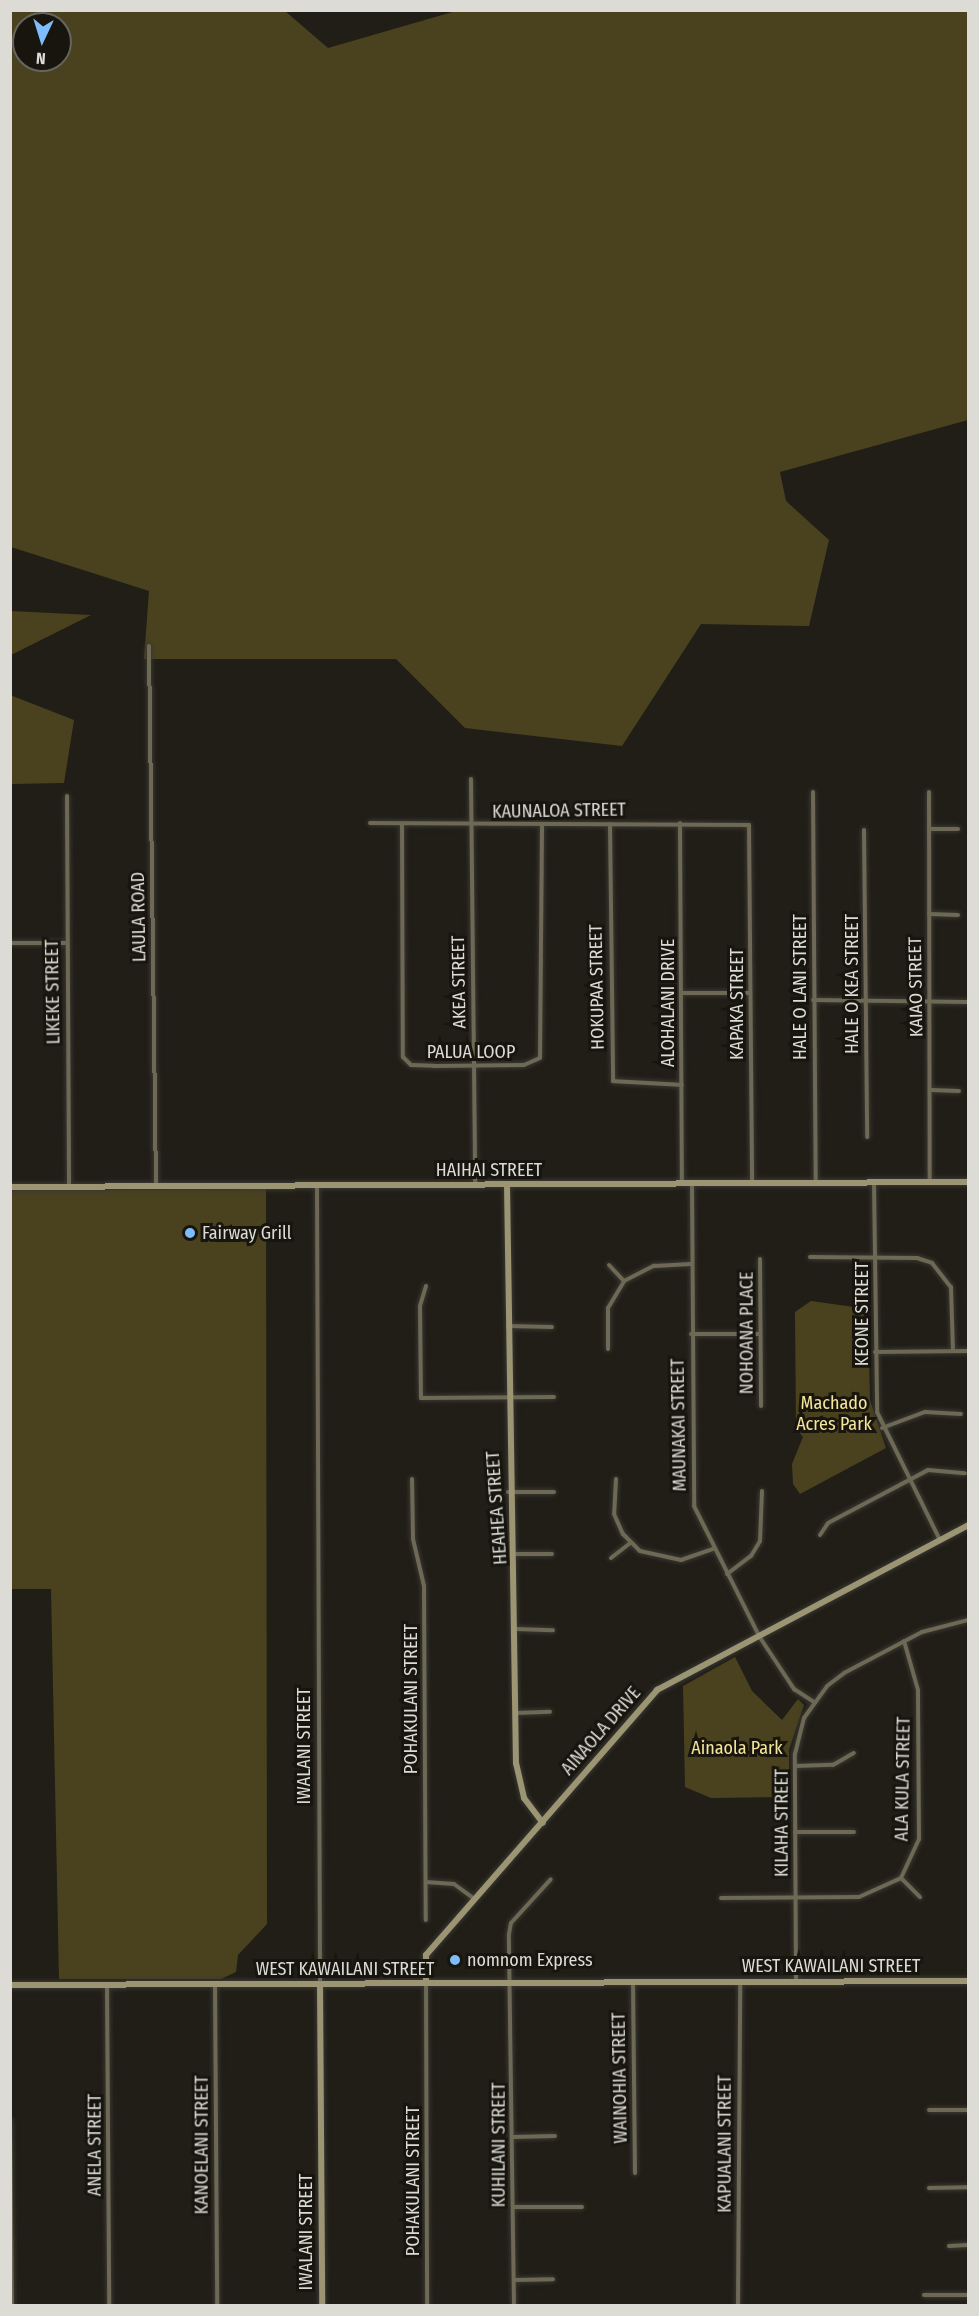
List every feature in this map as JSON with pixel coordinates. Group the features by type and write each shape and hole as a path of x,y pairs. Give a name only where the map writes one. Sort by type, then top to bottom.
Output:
{"street":[{"name":"LAULA ROAD","path":"149,646 156,1186"},
{"name":"AKEA STREET","path":"471,779 475,1185"},
{"name":"HALE O LANI STREET","path":"813,792 816,1183"},
{"name":"KAIAO STREET","path":"929,792 930,1182"},
{"name":"LIKEKE STREET","path":"67,796 65,943 69,1187"},
{"name":"KAUNALOA STREET","path":"370,823 402,825 680,823 748,825"},
{"name":"ALOHALANI DRIVE","path":"680,823 682,1184"},
{"name":"PALUA LOOP","path":"402,825 403,1057 411,1065 473,1066 535,1063 542,1052 542,824"},
{"name":"HOKUPAA STREET","path":"610,824 613,1081 682,1085"},
{"name":"KAPAKA STREET","path":"748,825 752,1183"},
{"path":"929,829 957,829"},
{"name":"HALE O KEA STREET","path":"864,830 867,1137"},
{"path":"929,914 958,915"},
{"path":"10,943 65,943"},
{"path":"682,993 750,993"},
{"path":"813,1000 969,1002"},
{"path":"931,1090 959,1091"},
{"name":"HAIHAI STREET","path":"10,1187 969,1182"},
{"name":"KEONE STREET","path":"874,1183 875,1352 882,1428 911,1478 939,1538"},
{"name":"MAUNAKAI STREET","path":"692,1184 690,1264 692,1493 713,1549 759,1635 794,1689 813,1702"},
{"name":"HEAHEA STREET","path":"507,1185 508,1492 515,1554 515,1713 520,1787 543,1823"},
{"name":"IWALANI STREET","path":"317,1186 322,2306"},
{"path":"810,1257 917,1258 944,1273 953,1295 953,1351"},
{"name":"NOHOANA PLACE","path":"760,1259 761,1406"},
{"path":"608,1349 608,1308 624,1281 654,1266 690,1264"},
{"path":"609,1265 624,1281"},
{"path":"426,1286 420,1306 422,1398 554,1397"},
{"path":"507,1326 552,1327"},
{"path":"691,1334 760,1334"},
{"path":"875,1352 969,1351"},
{"path":"882,1428 925,1412 962,1414"},
{"path":"820,1535 828,1523 911,1478 938,1468 965,1473"},
{"name":"POHAKULANI STREET","path":"412,1479 413,1539 424,1586 426,1920"},
{"path":"616,1479 614,1514 630,1543 666,1560 713,1549"},
{"path":"727,1574 751,1556 760,1541 762,1491"},
{"path":"508,1492 554,1492"},
{"name":"AINAOLA DRIVE","path":"426,1983 426,1955 657,1690 939,1538 969,1525"},
{"path":"611,1558 630,1543"},
{"path":"515,1554 552,1554"},
{"name":"KILAHA STREET","path":"796,1982 795,1766 798,1736 813,1702 844,1673 904,1641 942,1624 969,1620"},
{"path":"516,1629 553,1630"},
{"name":"ALA KULA STREET","path":"901,1878 919,1839 918,1690 904,1641"},
{"path":"515,1713 550,1712"},
{"path":"795,1766 833,1766 854,1753"},
{"path":"795,1832 854,1832"},
{"path":"721,1898 859,1897 901,1878 920,1897"},
{"name":"KUHILANI STREET","path":"514,2306 511,1923 550,1879"},
{"path":"426,1882 454,1884 476,1899"},
{"name":"WEST KAWAILANI STREET","path":"10,1985 969,1981"},
{"name":"WAINOHIA STREET","path":"633,1982 635,2173"},
{"name":"KAPUALANI STREET","path":"738,2306 740,1982"},
{"name":"POHAKULANI STREET","path":"426,1983 427,2306"},
{"name":"KANOELANI STREET","path":"215,1984 217,2306"},
{"name":"ANELA STREET","path":"107,1985 109,2306"},
{"path":"928,2110 969,2110"},
{"path":"10,2120 12,2306"},
{"path":"512,2137 555,2136"},
{"path":"929,2188 969,2187"},
{"path":"513,2207 582,2206"},
{"path":"949,2246 969,2245"},
{"path":"513,2280 553,2279"},
{"path":"924,2295 969,2295"}],"green space":[{"path":"10,11 285,11 328,48 456,11 968,11 968,420 780,472 786,501 829,540 809,626 701,624 622,746 465,728 396,659 144,659 149,591 11,547"},
{"path":"11,611 91,615 11,655"},
{"path":"10,695 74,720 64,783 11,784"},
{"path":"266,1189 267,1924 238,1955 236,1972 221,1979 59,1979 51,1589 11,1589 11,1190"},
{"name":"Machado Acres Park","path":"811,1301 868,1309 870,1400 886,1448 800,1494 793,1484 792,1464 803,1437 796,1428 795,1312"},
{"name":"Ainaola Park","path":"735,1657 752,1691 782,1720 798,1699 804,1705 789,1750 789,1797 711,1798 685,1787 683,1686"}],"place":[{"name":"Fairway Grill","path":"190,1233"},
{"name":"nomnom Express","path":"455,1960"}]}
